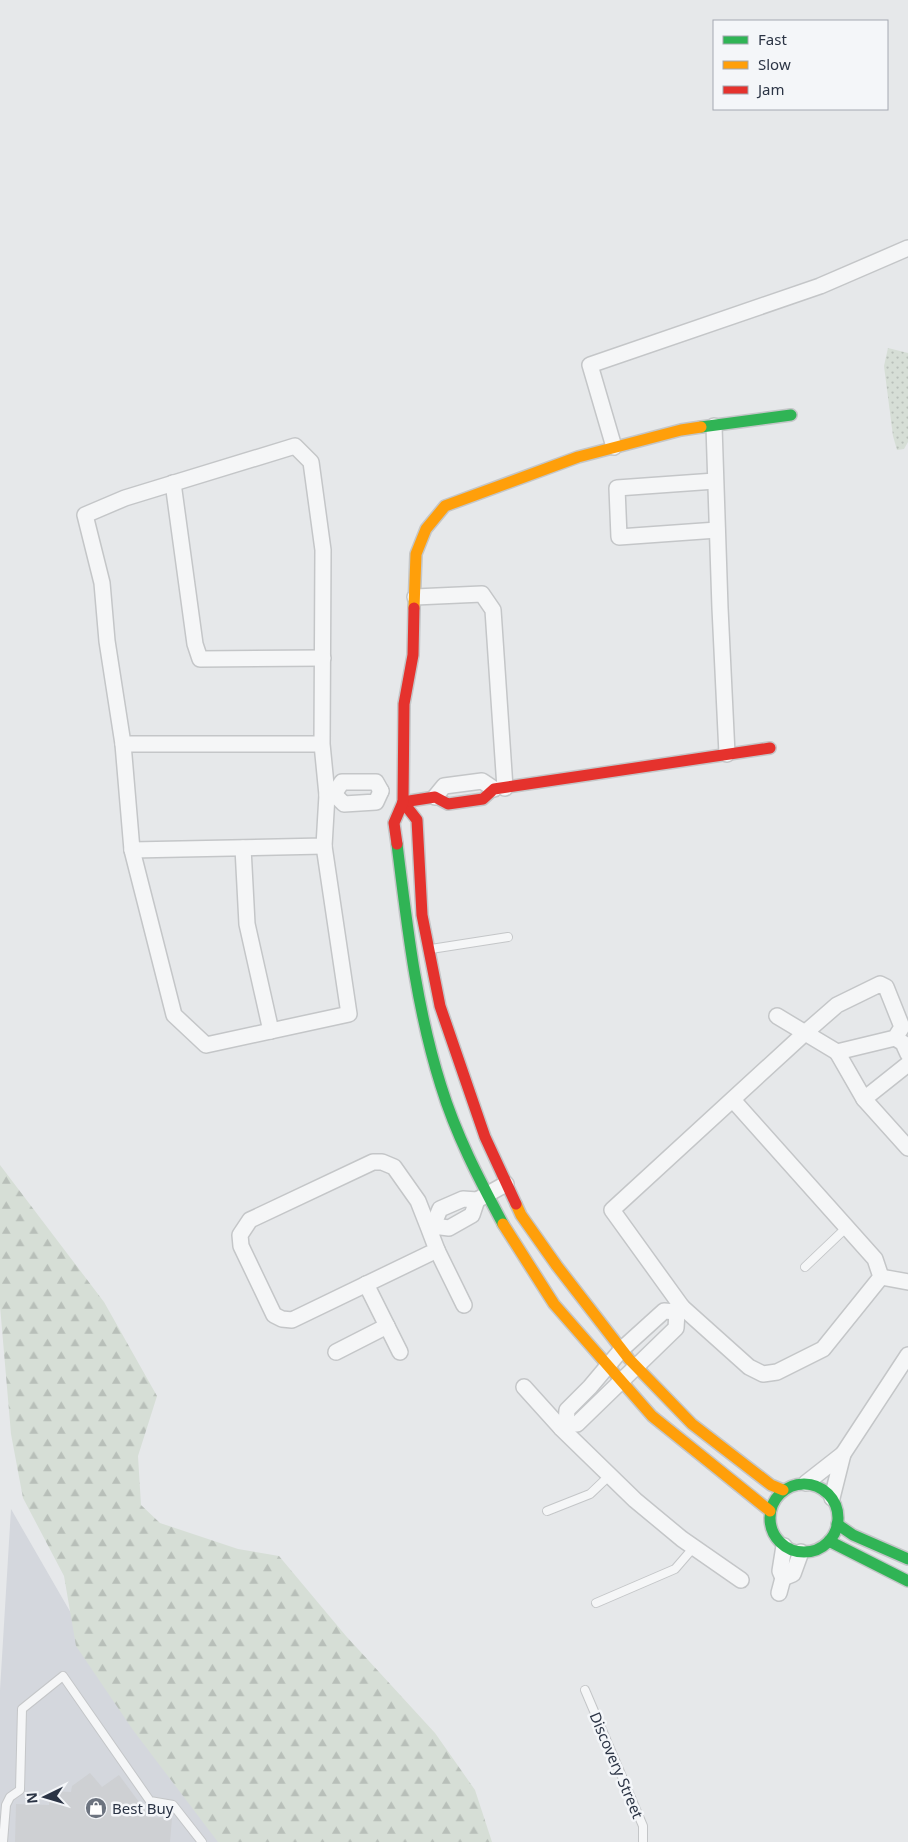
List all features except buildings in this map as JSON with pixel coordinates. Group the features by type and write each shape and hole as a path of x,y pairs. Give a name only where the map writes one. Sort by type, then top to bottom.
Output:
{"street":[{"path":"614,447 590,365 820,286 908,248"},
{"path":"770,1511 652,1416 554,1304 483,1197 441,1086 423,1020 411,955 394,823 403,796 404,704 413,655 416,554 426,528 445,506 614,447 681,430 791,416"},
{"path":"714,426 727,754"},
{"path":"295,446 310,462 324,550 322,744 331,794 324,846 349,1014 206,1045 174,1015 132,850 123,744 107,641 102,584 85,516 125,498 173,484 295,446"},
{"path":"715,481 616,488 619,537 717,530"},
{"path":"173,484 195,644 200,659 323,658"},
{"path":"414,597 482,594 493,610 500,789"},
{"path":"123,744 322,744"},
{"path":"331,794 342,782 376,782 381,791 403,796 435,797 444,786 482,782 500,789 770,748"},
{"path":"331,794 344,804 376,802 381,791"},
{"path":"403,796 416,820 422,915 440,1006 485,1138 521,1215 552,1259 636,1367 692,1424 771,1485 783,1490"},
{"path":"132,850 324,846"},
{"path":"243,848 247,924 271,1031"},
{"path":"837,1052 895,1038 902,1027 886,987 880,984 837,1005 612,1210 679,1309 749,1368 763,1374 778,1372 823,1349 881,1278"},
{"path":"777,1016 837,1052 864,1099 908,1148"},
{"path":"895,1038 903,1043 908,1054"},
{"path":"864,1099 908,1064"},
{"path":"733,1100 875,1259 881,1278"},
{"path":"437,1250 292,1320 282,1319 274,1315 245,1258 240,1235 250,1220 373,1162 382,1162 394,1167 418,1201 431,1227 437,1250 464,1305"},
{"path":"431,1227 449,1228 472,1215 483,1197 506,1184"},
{"path":"881,1278 908,1282"},
{"path":"366,1284 400,1352"},
{"path":"564,1426 567,1410 622,1350 664,1311 679,1309"},
{"path":"564,1426 577,1424 676,1328 679,1309"},
{"path":"336,1352 387,1326"},
{"path":"806,1483 843,1454 908,1355"},
{"path":"524,1386 635,1500 694,1547 741,1580"},
{"path":"832,1498 843,1454"},
{"path":"806,1483 824,1491 832,1498 838,1515 834,1533 829,1541 811,1552 801,1552 784,1546 777,1540 772,1531 770,1511 773,1502 783,1490 796,1484 806,1483"},
{"path":"837,1524 853,1535 908,1559"},
{"path":"829,1541 908,1581"},
{"path":"778,1593 783,1578 780,1571 784,1546"},
{"path":"783,1578 793,1574 801,1552"}],"lane":[{"path":"429,949 508,937"},
{"path":"805,1267 847,1227"},
{"path":"547,1511 590,1494 610,1476"},
{"path":"596,1603 675,1569 694,1547"},
{"path":"3,1842 6,1805 10,1797 20,1790 22,1710 64,1676 150,1801 173,1805 202,1842"},
{"name":"Discovery Street","path":"585,1690 643,1826 643,1842"}],"shaded area":[{"path":"11,1509 94,1653 237,1842 0,1842 0,1690"}],"green space":[{"path":"888,348 908,353 908,442 904,449 897,450 893,436 884,366"},
{"path":"0,1165 104,1302 157,1396 138,1456 141,1505 160,1523 238,1549 279,1556 346,1636 435,1733 475,1790 492,1842 218,1842 133,1730 76,1646 64,1576 23,1498 11,1434 0,1306"}],"traffic: fast":[{"path":"701,427 791,415"},
{"path":"397,844 413,966 432,1056 447,1104 461,1139 503,1224"},
{"path":"804,1484 817,1487 828,1494 835,1505 838,1518 835,1531 828,1542 817,1549 804,1552 791,1549 780,1542 773,1531 770,1518 773,1505 780,1494 791,1487 804,1484"},
{"path":"837,1524 853,1535 908,1559"},
{"path":"829,1541 908,1581"}],"traffic: slow":[{"path":"414,608 416,554 426,529 445,506 578,457 681,430 701,427"},
{"path":"516,1204 521,1215 557,1266 629,1359 692,1424 771,1485 783,1490"},
{"path":"503,1224 554,1304 652,1416 770,1511"}],"traffic: jam":[{"path":"397,844 394,823 403,802 404,704 413,655 414,608"},
{"path":"403,802 435,797 448,804 483,799 494,789 770,748"},
{"path":"403,802 417,820 422,915 440,1006 485,1137 516,1204"}],"place":[{"name":"Best Buy","path":"96,1808"}]}
